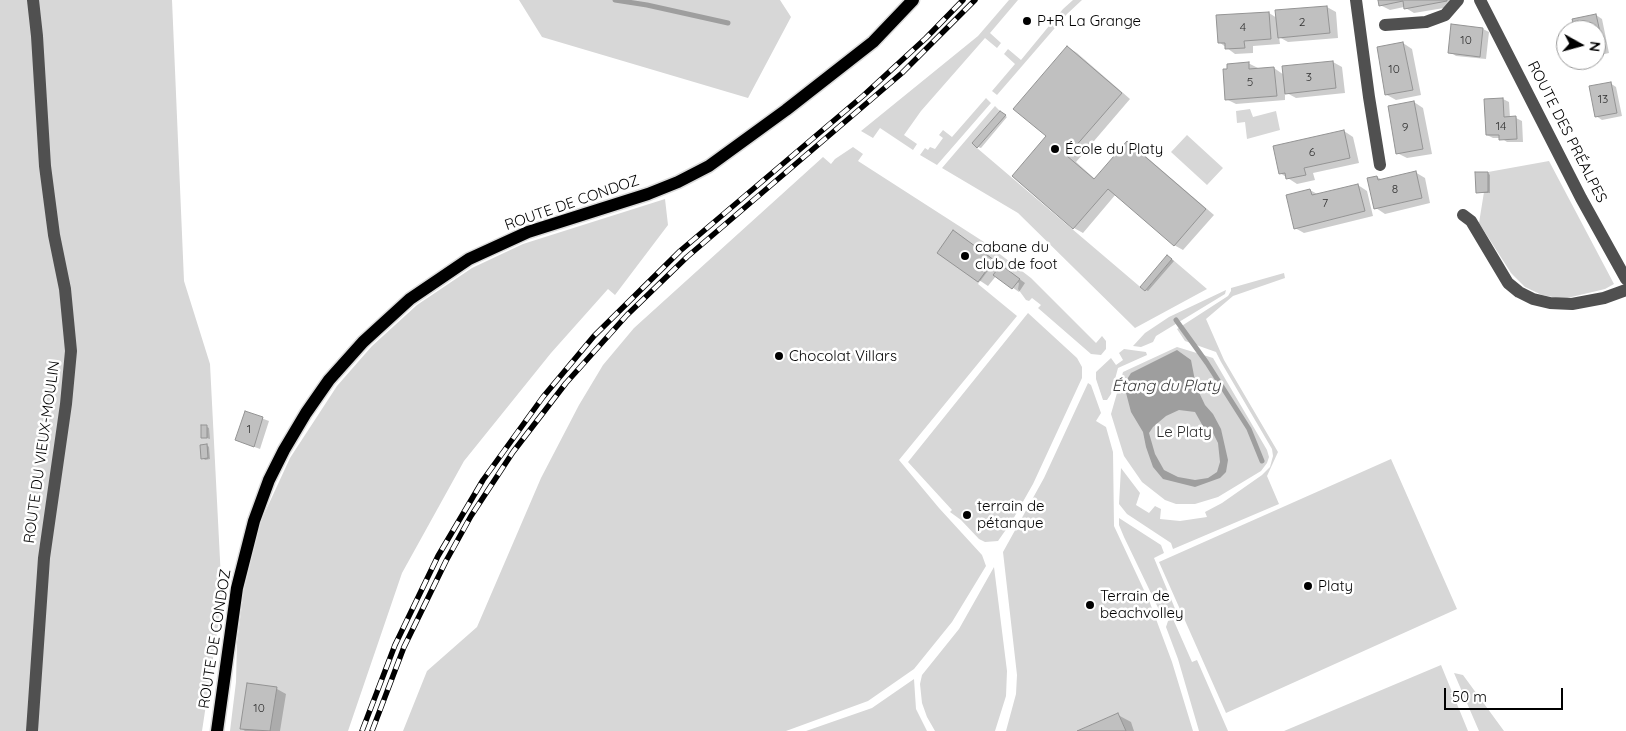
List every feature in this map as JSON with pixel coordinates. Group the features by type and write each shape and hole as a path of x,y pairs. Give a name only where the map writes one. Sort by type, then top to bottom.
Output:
{"main road":[{"name":"ROUTE DE CONDOZ","path":"217,731 237,588 257,513 269,480 284,450 329,380 363,342 410,299 469,260 528,232 648,194 678,182 709,166 786,110 873,42 913,0"}],"street":[{"name":"ROUTE DU VIEUX-MOULIN","path":"32,731 44,558 72,352 65,289 54,235 45,166 33,0"},
{"path":"1356,0 1380,165"},
{"path":"1385,25 1426,22 1445,15 1458,0"},
{"name":"ROUTE DES PRÉALPES","path":"1480,0 1581,198 1626,279"},
{"path":"1463,215 1471,221 1508,283 1519,292 1533,299 1550,303 1572,304 1604,298 1626,290"}],"green space":[{"path":"0,0 172,0 184,281 210,364 222,599 202,731 0,731"},
{"path":"519,0 780,0 791,17 748,98 542,37"},
{"path":"1009,0 1018,0 990,33 1001,43 997,48 985,38 921,111 904,135 917,144 913,150 880,128 873,138 861,131 978,36"},
{"path":"1073,0 1082,0 1067,14 997,95 992,91 1015,64 1004,54 1008,49 1021,60 1063,9"},
{"path":"986,98 991,103 937,165 920,155 925,148 928,150 930,147 935,149 943,138 939,135 943,130 952,137"},
{"path":"995,106 1000,111 972,143 977,148 1145,291 1172,259 1207,289 1135,328 1018,213 942,168"},
{"path":"1250,109 1253,117 1276,111 1280,130 1247,139 1245,122 1237,123 1236,111"},
{"path":"1187,135 1223,168 1207,185 1171,152"},
{"path":"853,147 863,154 858,161 984,242 1031,278 1096,343 1102,336 1106,341 1106,349 1101,355 1091,354 1038,308 1041,305 1032,298 1029,301 1026,300 1018,289 1019,283 993,264 978,284 1017,316 899,460 982,555 986,566 952,622 914,669 868,701 786,731 403,731 427,671 477,627 541,478 579,405 603,365 634,328 823,157 831,164 835,159"},
{"path":"1549,161 1614,284 1605,289 1563,299 1542,295 1525,287 1511,273 1479,223 1484,192 1488,192 1488,172"},
{"path":"665,199 668,225 615,295 608,289 551,353 464,461 402,573 348,731 230,731 236,682 237,642 244,589 260,523 290,458 337,386 372,346 417,305 472,268 523,244"},
{"path":"1284,273 1285,278 1233,296 1206,319 1224,360 1278,452 1267,476 1279,504 1173,549 1171,543 1127,514 1119,504 1121,468 1140,493 1136,505 1149,513 1155,506 1161,509 1160,519 1180,521 1207,517 1205,512 1222,503 1262,475 1270,467 1273,456 1272,449 1216,352 1185,341 1177,329 1228,296 1231,288"},
{"path":"1226,290 1225,294 1156,336 1153,342 1141,347 1133,346 1145,333 1169,317"},
{"path":"1028,313 1077,358 1082,367 1082,378 1033,484 1012,521 998,541 985,542 979,539 961,520 950,512 952,510 908,462"},
{"name":"Le Platy","path":"1177,347 1213,358 1267,450 1269,457 1261,471 1218,497 1195,504 1176,504 1165,500 1142,482 1124,456 1111,414 1123,372"},
{"path":"1124,349 1146,352 1147,355 1118,368 1111,394 1107,400 1103,400 1096,379 1096,372 1111,358 1116,365 1123,360 1119,353"},
{"path":"1088,383 1091,385 1101,413 1096,421 1106,427 1113,452 1114,526 1150,603 1172,662 1193,731 1126,731 1118,713 1077,731 1006,731 1016,694 1017,675 1003,552 1044,478"},
{"name":"Platy","path":"1391,459 1457,609 1226,713 1159,562"},
{"path":"1119,518 1161,545 1164,553 1154,558 1176,611 1166,616 1161,614 1124,537 1119,525"},
{"path":"994,567 1007,671 1006,696 995,731 935,731 922,703 920,684 922,675 959,629"},
{"path":"1173,619 1192,662 1197,660 1228,731 1199,731 1178,659 1166,627 1168,621"},
{"path":"1441,665 1468,731 1284,731"},
{"path":"1454,673 1463,675 1504,731 1479,731"},
{"path":"914,679 916,709 927,731 806,731 872,708"}],"water":[{"name":"Étang du Platy","path":"1177,350 1191,360 1196,386 1205,405 1213,414 1221,429 1228,460 1226,472 1220,478 1195,487 1163,479 1153,467 1143,432 1131,412 1125,389 1126,381 1131,373","holes":["1179,410 1195,412 1204,428 1213,433 1218,443 1220,462 1217,472 1208,478 1195,480 1178,477 1164,470 1155,454 1149,433 1166,416"]}],"building":[{"path":"1378,0 1447,1 1404,9 1403,1 1379,6"},
{"path":"1327,6 1330,33 1278,38 1275,10"},
{"path":"1269,12 1271,39 1244,41 1245,48 1225,49 1225,43 1218,43 1216,15"},
{"path":"1596,14 1597,20 1572,20"},
{"path":"1451,24 1483,28 1480,57 1448,53"},
{"path":"1403,42 1413,90 1385,95 1377,47"},
{"name":"École du Platy","path":"1067,46 1122,93 1067,156 1094,179 1127,141 1206,209 1174,246 1108,189 1073,229 1012,176 1046,136 1013,109"},
{"path":"1333,61 1336,88 1285,94 1282,66"},
{"path":"1249,62 1249,69 1274,67 1277,96 1225,100 1223,69 1227,69 1227,64"},
{"path":"1611,82 1617,113 1595,117 1589,86"},
{"path":"1503,98 1504,117 1516,116 1517,139 1499,140 1499,135 1486,135 1484,99"},
{"path":"1414,101 1423,149 1396,154 1388,106"},
{"path":"1000,111 1006,115 977,148 972,143"},
{"path":"1344,130 1350,158 1304,168 1306,175 1286,179 1285,173 1279,174 1273,146"},
{"path":"1416,171 1422,198 1374,209 1367,178 1377,176 1378,180"},
{"path":"1475,172 1488,172 1488,192 1476,193"},
{"path":"1358,184 1365,211 1294,229 1286,195 1310,189 1312,195"},
{"name":"cabane du club de foot","path":"953,230 994,260 978,282 937,253"},
{"path":"1167,255 1172,259 1145,291 1140,287"},
{"path":"1001,265 1020,279 1012,289 993,275"},
{"path":"245,411 263,417 254,447 235,440"},
{"path":"201,425 207,425 207,438 201,438"},
{"path":"207,444 208,458 201,459 200,445"},
{"path":"247,683 277,687 270,731 240,729"},
{"path":"1118,713 1126,731 1077,731"}],"waterway":[{"path":"615,0 728,23"},
{"path":"1176,320 1207,363 1249,429 1262,461"}],"railway":[{"path":"362,731 395,645 438,556 483,480 543,397 594,336 680,251 864,95 926,38 963,0"},
{"path":"372,731 404,647 446,561 471,516 513,452 566,383 627,315 687,257 902,73 975,0"}],"place":[{"name":"P+R La Grange","path":"1027,21"},
{"name":"École du Platy","path":"1055,149"},
{"name":"cabane du club de foot","path":"965,256"},
{"name":"Chocolat Villars","path":"779,356"},
{"name":"terrain de pétanque","path":"967,515"},
{"name":"Platy","path":"1308,586"},
{"name":"Terrain de beachvolley","path":"1090,605"}]}
